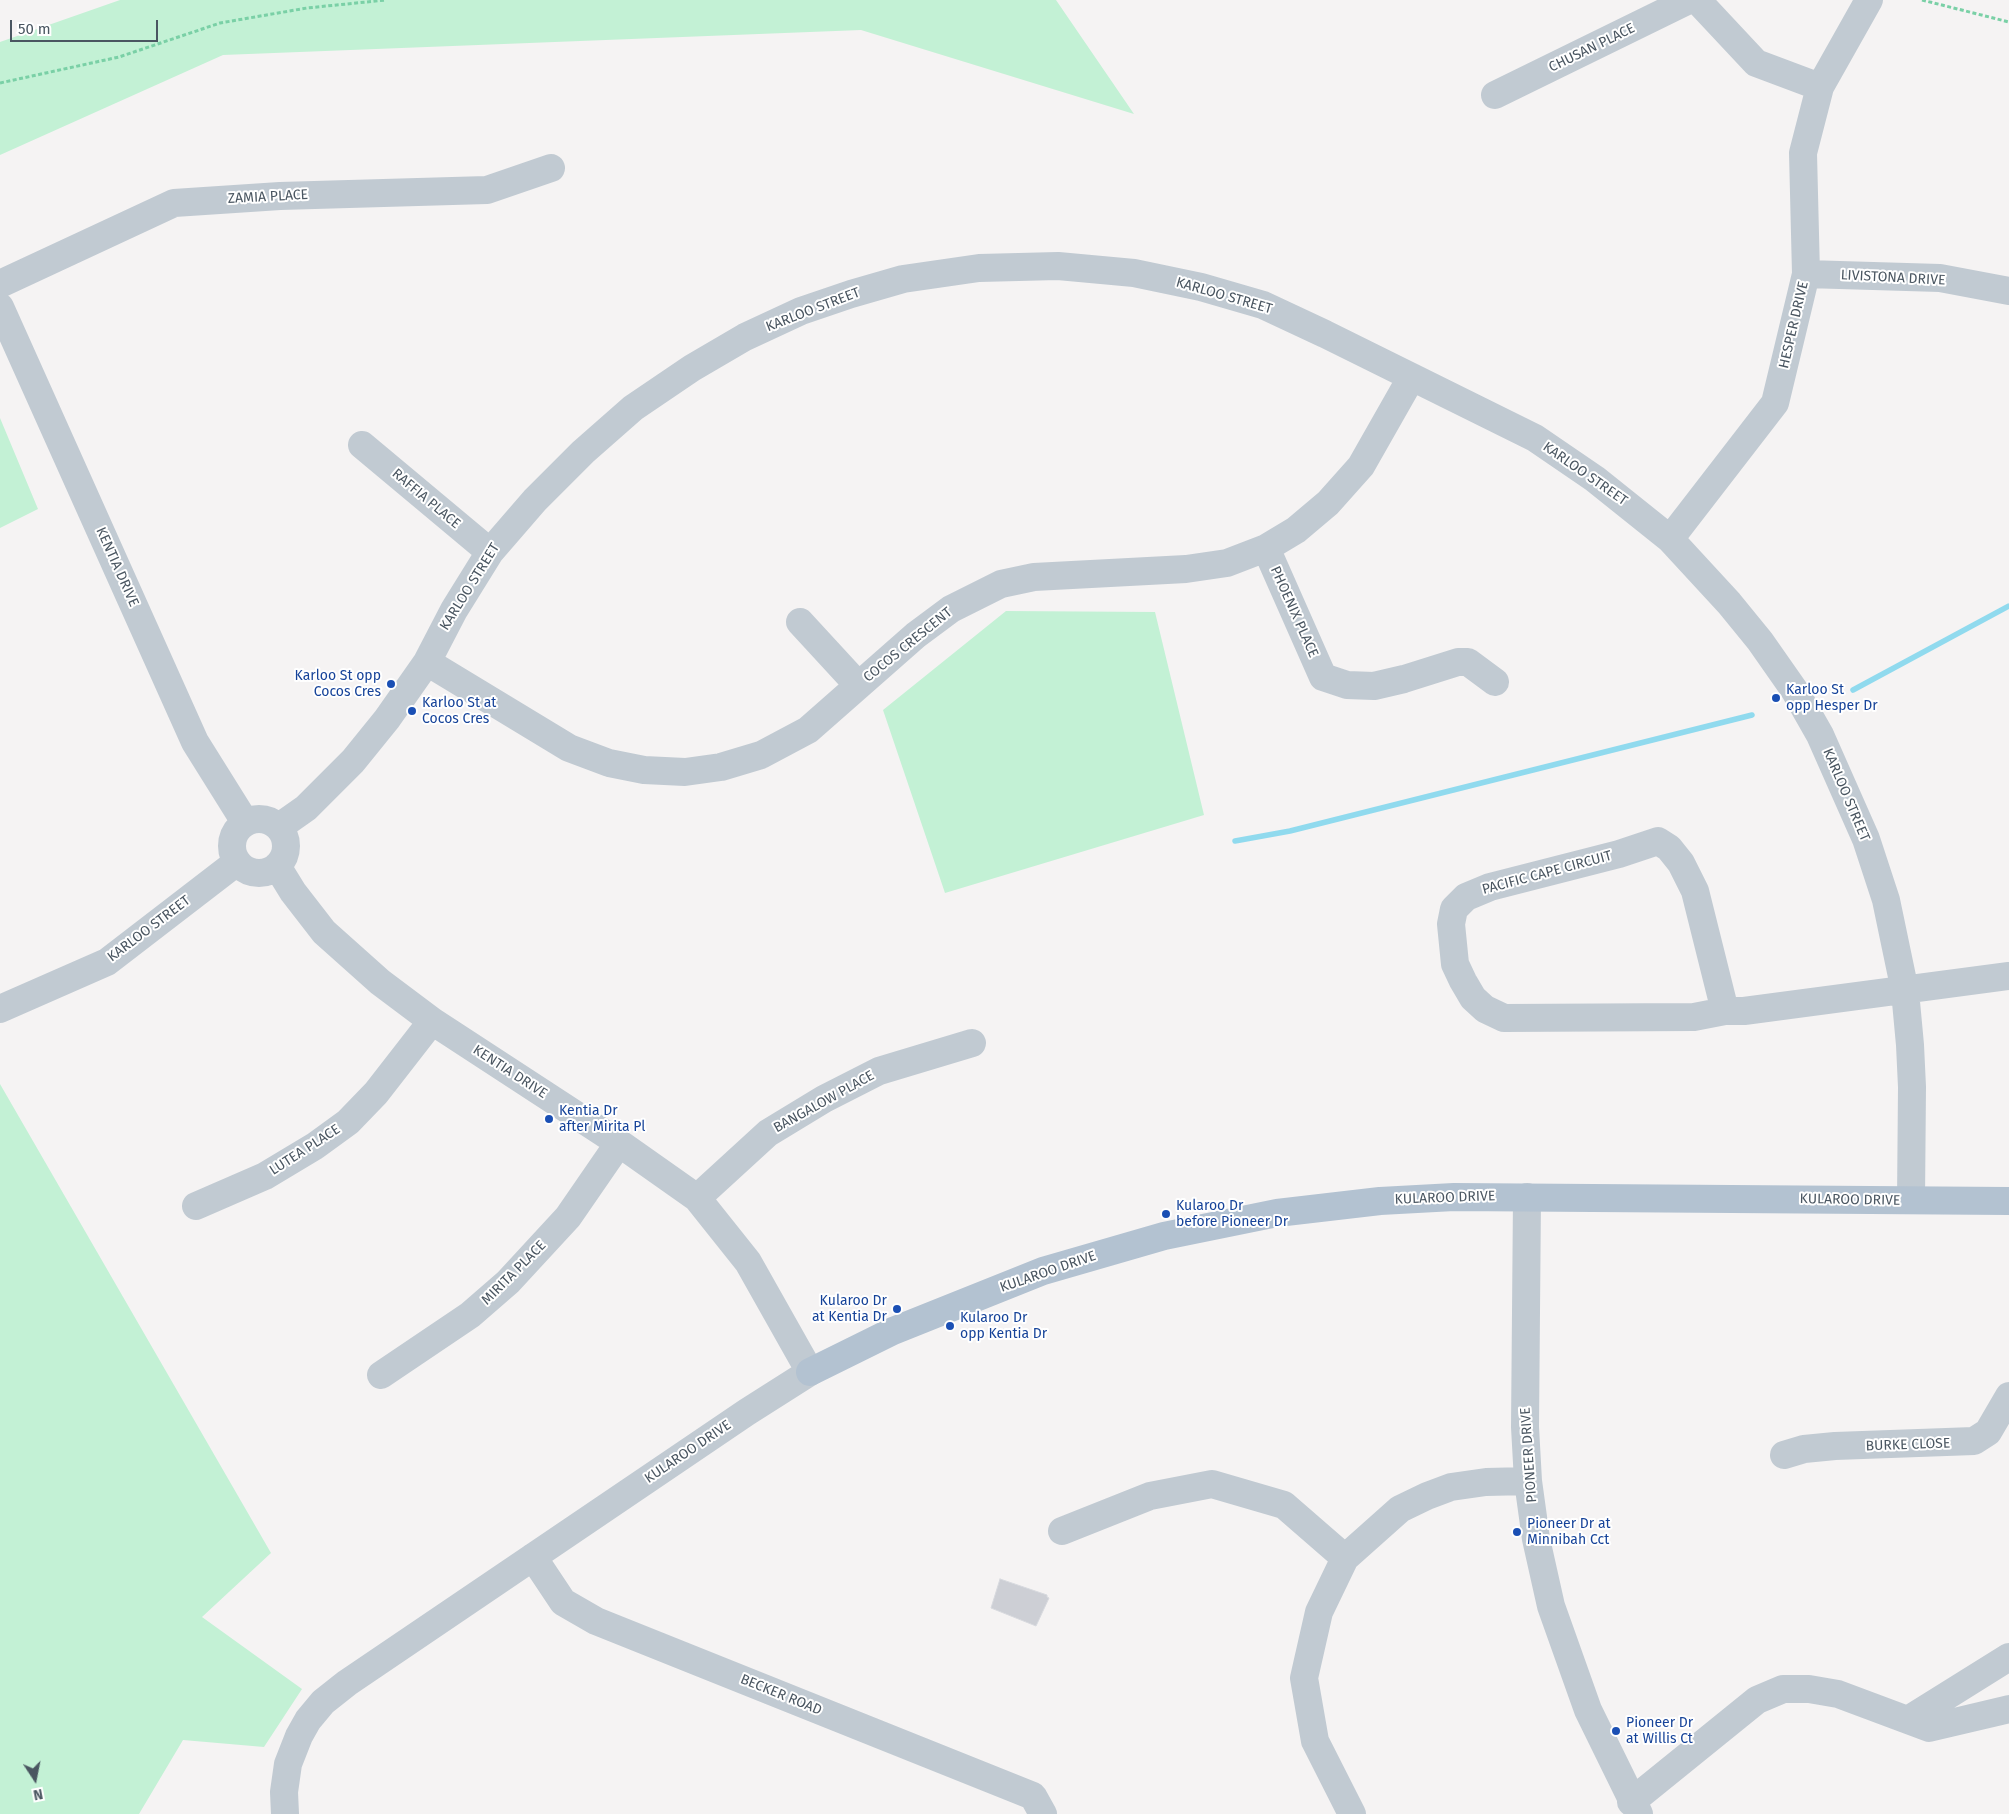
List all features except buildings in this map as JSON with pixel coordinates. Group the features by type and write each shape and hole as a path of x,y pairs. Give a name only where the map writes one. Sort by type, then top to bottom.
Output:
{"main road":[{"name":"KULAROO DRIVE","path":"810,1372 893,1331 1042,1271 1164,1236 1277,1213 1380,1200 1527,1197 2009,1201"}],"street":[{"name":"CHUSAN PLACE","path":"1496,95 1689,0"},
{"path":"1697,0 1756,63 1820,87"},
{"name":"HESPER DRIVE","path":"1670,539 1776,403 1806,274 1803,153 1820,87 1869,0"},
{"name":"ZAMIA PLACE","path":"0,284 174,203 280,196 487,190 551,168"},
{"name":"KARLOO STREET","path":"279,827 306,808 354,761 387,719 427,662 454,610 490,552 535,500 583,452 633,408 692,368 745,337 801,311 903,279 979,268 1058,266 1134,273 1201,287 1263,305 1535,438 1595,479 1670,539 1729,603 1760,641 1796,691 1820,735 1866,839 1886,900 1905,991 1912,1087 1911,1200"},
{"name":"LIVISTONA DRIVE","path":"1806,274 1940,278 2009,291"},
{"name":"KENTIA DRIVE","path":"0,307 195,742 245,822"},
{"name":"COCOS CRESCENT","path":"427,662 568,748 609,764 644,770 685,772 721,767 761,755 808,730 916,635 951,609 1001,584 1034,577 1186,569 1227,563 1266,548 1296,530 1328,503 1361,466 1411,378"},
{"name":"RAFFIA PLACE","path":"362,445 490,552"},
{"name":"PHOENIX PLACE","path":"1266,548 1323,677 1347,685 1374,686 1404,680 1458,662 1468,662 1495,682"},
{"path":"800,622 858,685"},
{"path":"263,819 279,827 284,836 286,847 284,857 277,866 267,872 256,873 245,870 237,862 232,852 232,840 237,830 245,822 263,819"},
{"name":"PACIFIC CAPE CIRCUIT","path":"1725,1011 1695,891 1681,863 1669,848 1658,841 1619,854 1490,887 1466,897 1454,909 1450,924 1455,964 1463,982 1473,998 1485,1009 1504,1018 1694,1017 1725,1011 1744,1011 2009,976"},
{"name":"KARLOO STREET","path":"0,1008 107,962 237,862"},
{"name":"KENTIA DRIVE","path":"277,866 293,892 324,932 380,982 432,1021 619,1142 697,1198 748,1262 810,1372"},
{"name":"LUTEA PLACE","path":"196,1206 265,1176 315,1146 348,1122 376,1094 432,1021"},
{"name":"BANGALOW PLACE","path":"697,1198 768,1133 824,1099 879,1071 972,1043"},
{"name":"MIRITA PLACE","path":"381,1375 470,1315 508,1282 568,1217 619,1142"},
{"name":"PIONEER DRIVE","path":"1527,1197 1525,1427 1528,1481 1536,1539 1551,1606 1588,1710 1635,1808"},
{"name":"KULAROO DRIVE","path":"285,1814 284,1792 288,1764 299,1736 308,1720 323,1702 355,1678 746,1412 810,1372"},
{"name":"BURKE CLOSE","path":"1784,1455 1804,1449 1835,1446 1974,1441 1988,1432 2009,1396"},
{"path":"1352,1814 1315,1741 1304,1678 1319,1612 1345,1558 1400,1510 1427,1496 1451,1487 1486,1482 1528,1481"},
{"path":"1062,1531 1150,1496 1212,1484 1284,1505 1345,1558"},
{"name":"BECKER ROAD","path":"533,1557 564,1602 596,1621 1033,1796 1043,1814"},
{"path":"1908,1720 2009,1657"},
{"path":"1635,1808 1757,1700 1783,1689 1810,1688 1838,1694 1929,1728 2009,1708"}],"path":[{"path":"0,83 119,57 220,23 307,8 386,0"},
{"path":"1922,0 2009,22"}],"green space":[{"path":"120,0 1056,0 1134,114 861,30 223,55 0,155 0,42"},
{"path":"0,418 38,509 0,528"},
{"path":"1006,611 1155,612 1204,815 945,893 883,710"},
{"path":"0,1084 271,1553 202,1617 302,1689 264,1747 183,1740 139,1814 0,1814"}],"waterway":[{"path":"1853,690 2009,606"},
{"path":"1235,841 1290,831 1752,715"}],"place":[{"name":"Karloo St opp Cocos Cres","path":"391,684"},
{"name":"Karloo St opp Hesper Dr","path":"1776,698"},
{"name":"Karloo St at Cocos Cres","path":"412,711"},
{"name":"Kentia Dr after Mirita Pl","path":"549,1119"},
{"name":"Kularoo Dr before Pioneer Dr","path":"1166,1214"},
{"name":"Kularoo Dr at Kentia Dr","path":"897,1309"},
{"name":"Kularoo Dr opp Kentia Dr","path":"950,1326"},
{"name":"Pioneer Dr at Minnibah Cct","path":"1517,1532"},
{"name":"Pioneer Dr at Willis Ct","path":"1616,1731"}]}
